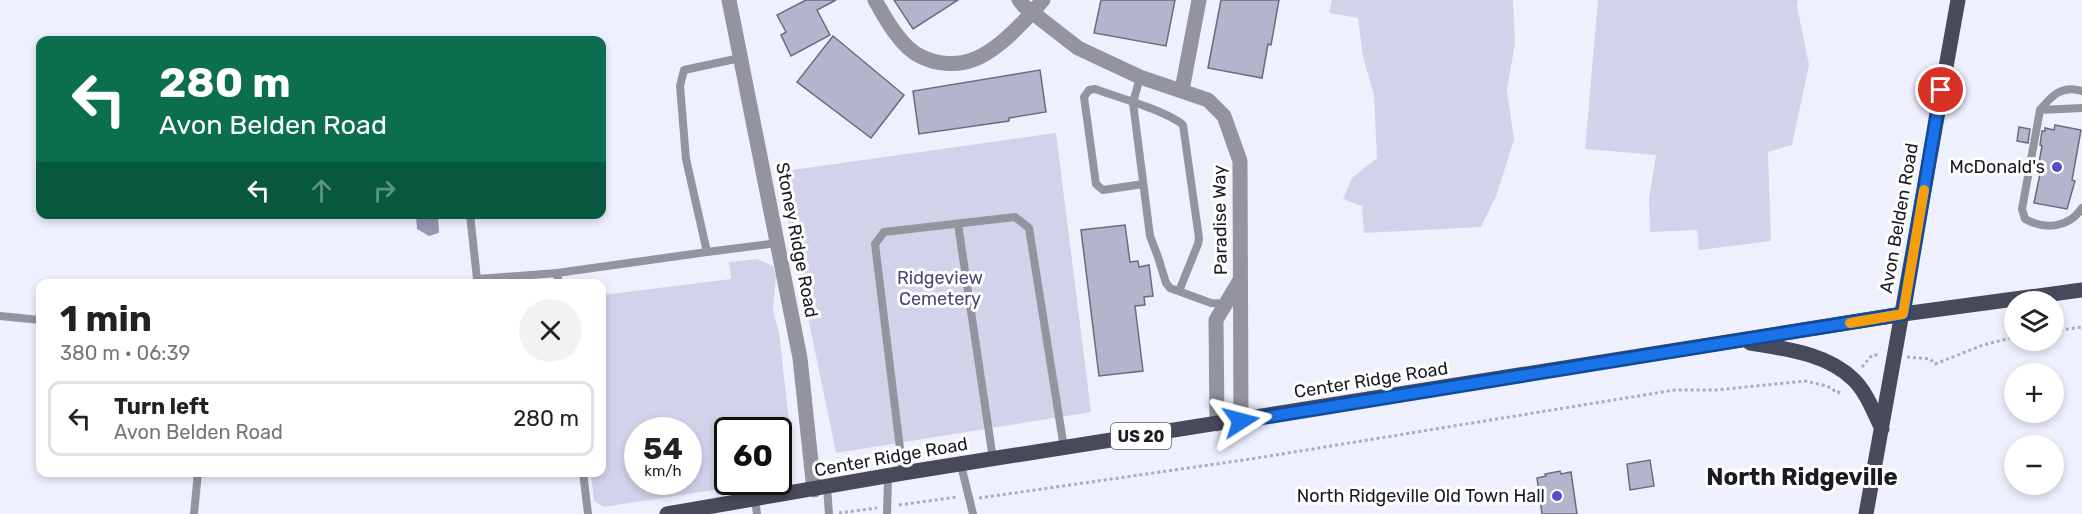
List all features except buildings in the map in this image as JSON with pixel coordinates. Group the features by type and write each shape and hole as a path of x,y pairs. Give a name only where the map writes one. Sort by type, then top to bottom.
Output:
{"main road":[{"name":"Avon Belden Road","path":"1866,514 1958,0"},
{"name":"Center Ridge Road","path":"667,514 756,507 820,488 896,474 1903,314 2082,290"},
{"path":"1738,340 1795,351 1822,360 1851,378 1866,397 1882,429"}],"street":[{"name":"Stoney Ridge Road","path":"729,0 800,358 820,488"},
{"path":"875,0 889,24 909,48 921,57 951,64 972,60 993,48 1043,0"},
{"name":"Paradise Way","path":"1019,0 1078,48 1140,77 1208,100 1224,116 1235,143 1239,161 1240,280 1233,303 1241,421"},
{"path":"1182,90 1199,0"},
{"path":"1217,424 1216,320 1233,303"}],"lane":[{"path":"708,252 686,159 680,86 684,70 740,58"},
{"path":"1140,77 1133,103 1143,184 1152,244 1166,284 1170,288 1211,303 1233,303"},
{"path":"2082,91 2070,88 2060,90 2040,110 2022,209 2025,219 2038,225 2056,225 2075,218 2082,208"},
{"path":"1143,184 1103,189 1096,184 1084,97 1089,90 1095,89 1133,103 1173,118 1183,125 1199,238 1179,291"},
{"path":"2040,110 2082,108"},
{"path":"887,510 896,474 875,244 884,232 1015,217 1029,228 1064,448"},
{"path":"471,219 477,279"},
{"path":"958,224 993,459"},
{"path":"519,279 777,243"},
{"path":"557,273 558,279"},
{"path":"0,316 36,320"},
{"path":"961,465 973,514"},
{"path":"194,514 198,477"},
{"path":"584,477 588,514"},
{"path":"820,488 830,514"}],"path":[{"path":"2064,330 2082,327"},
{"path":"1851,378 1872,355 1930,359 1935,364 1983,345 2004,340"},
{"path":"830,514 887,510 952,497 970,499 1263,457 1674,390 1716,390 1805,381 1827,386 1838,393"}],"green space":[{"path":"1332,0 1513,0 1515,43 1507,90 1514,140 1496,196 1481,227 1364,233 1362,206 1343,199 1352,178 1377,158 1374,95 1363,57 1358,18 1329,13"},
{"path":"1598,0 1798,0 1797,6 1809,65 1792,145 1768,152 1771,241 1699,250 1697,230 1650,232 1649,198 1656,155 1585,149"},
{"name":"Ridgeview Cemetery","path":"1056,133 1091,412 836,453 778,172"},
{"path":"757,259 773,266 776,276 773,311 779,332 789,417 714,417 714,490 702,492 702,417 624,417 624,495 682,495 604,507 594,501 591,477 606,477 606,295 731,279 729,262"}],"shaded area":[{"path":"416,219 438,219 439,233 429,236 417,229"}],"slow traffic":[{"path":"1850,323 1903,314 1924,190"}],"place":[{"name":"McDonald's","path":"2057,167"},
{"name":"North Ridgeville Old Town Hall","path":"1557,496"}],"district":[{"name":"North Ridgeville","path":"1802,477"}],"route":[{"path":"1241,421 1903,314 1941,90"}]}
